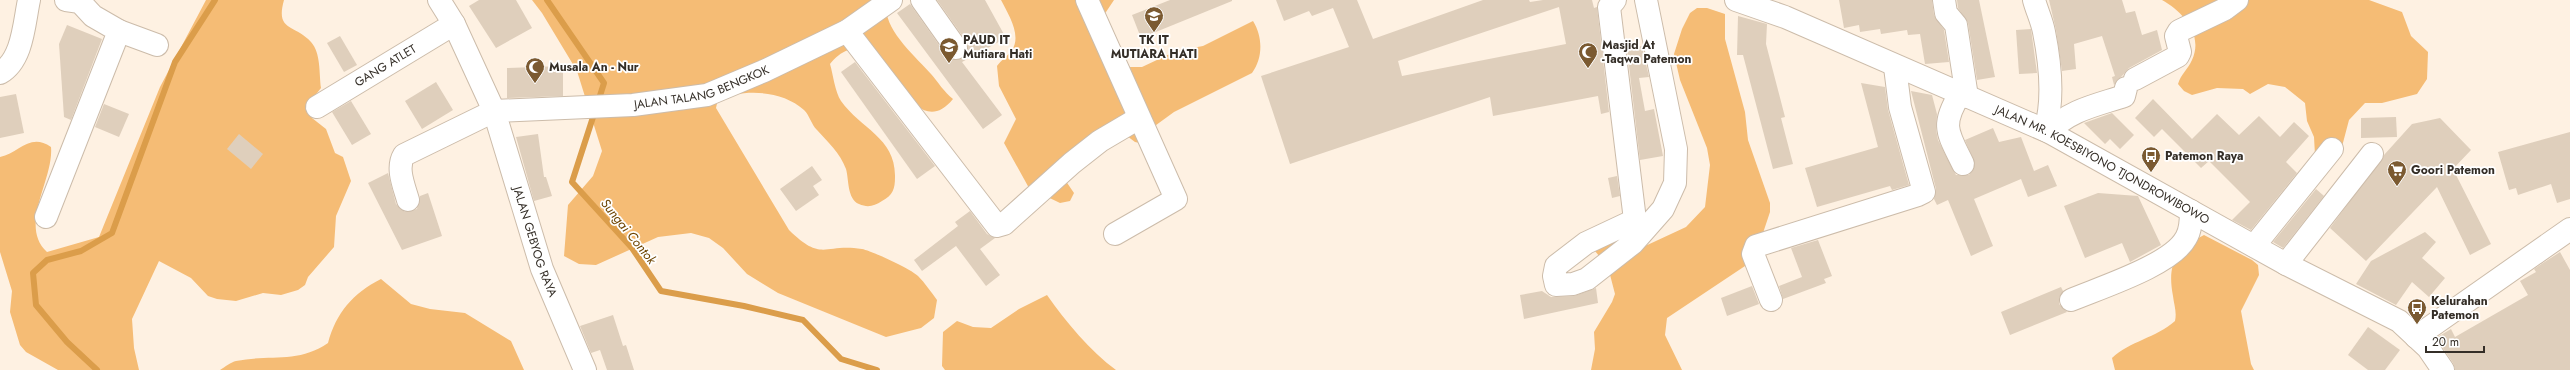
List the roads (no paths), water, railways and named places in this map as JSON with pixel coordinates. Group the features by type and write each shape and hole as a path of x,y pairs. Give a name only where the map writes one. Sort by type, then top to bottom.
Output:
{"street":[{"path":"0,73 11,64 17,54 29,0"},
{"path":"66,0 80,2 93,16 119,31 156,45"},
{"name":"JALAN GEBYOG RAYA","path":"439,0 454,24 494,111 542,269 585,370"},
{"name":"JALAN TALANG BENGKOK","path":"494,111 633,105 707,95 764,71 847,30 892,0"},
{"path":"922,0 956,48"},
{"path":"1087,0 1176,199 1115,234"},
{"path":"1615,0 1610,7 1639,227 1663,209 1674,183 1676,170 1676,149 1646,0"},
{"name":"JALAN MR. KOESBIYONO TJONDROWIBOWO","path":"1736,0 1785,17 1895,67 2047,131 2286,264 2399,321 2416,337 2443,370"},
{"path":"1944,0 1946,13 1956,25 1963,96 1949,111 1948,127 1963,164"},
{"path":"2034,0 2044,32 2049,78 2049,118 2047,131"},
{"path":"2047,131 2060,120 2075,112 2124,96 2131,84 2178,56 2180,52 2176,36 2179,31 2225,9 2238,0"},
{"name":"GANG ATLET","path":"317,108 454,24"},
{"path":"847,30 997,226 1009,220 1072,163 1100,141 1139,118"},
{"path":"46,217 119,31"},
{"path":"1771,300 1753,254 1756,246 1918,196 1924,192 1900,107 1895,67"},
{"path":"408,200 400,171 400,162 404,155 494,111"},
{"path":"2254,246 2332,149"},
{"path":"2286,264 2372,154"},
{"path":"2071,300 2164,260 2180,248 2186,238 2191,226 2191,211"},
{"path":"2416,337 2568,235"}],"waterway":[{"path":"97,370 67,342 36,305 33,273 47,260 81,251 112,233 175,62 215,0"},
{"name":"Sungai Contok","path":"547,0 604,83 598,102"},
{"name":"Sungai Contok","path":"595,111 572,182 632,248 661,291 744,306 803,320 841,359 877,370"}],"place":[{"name":"TK IT MUTIARA HATI","path":"1154,33"},
{"name":"PAUD IT Mutiara Hati","path":"949,64"},
{"name":"Masjid At -Taqwa Patemon","path":"1588,69"},
{"name":"Musala An - Nur","path":"535,84"},
{"name":"Patemon Raya","path":"2151,173"},
{"name":"Goori Patemon","path":"2397,187"},
{"name":"Kelurahan Patemon","path":"2417,325"}]}
